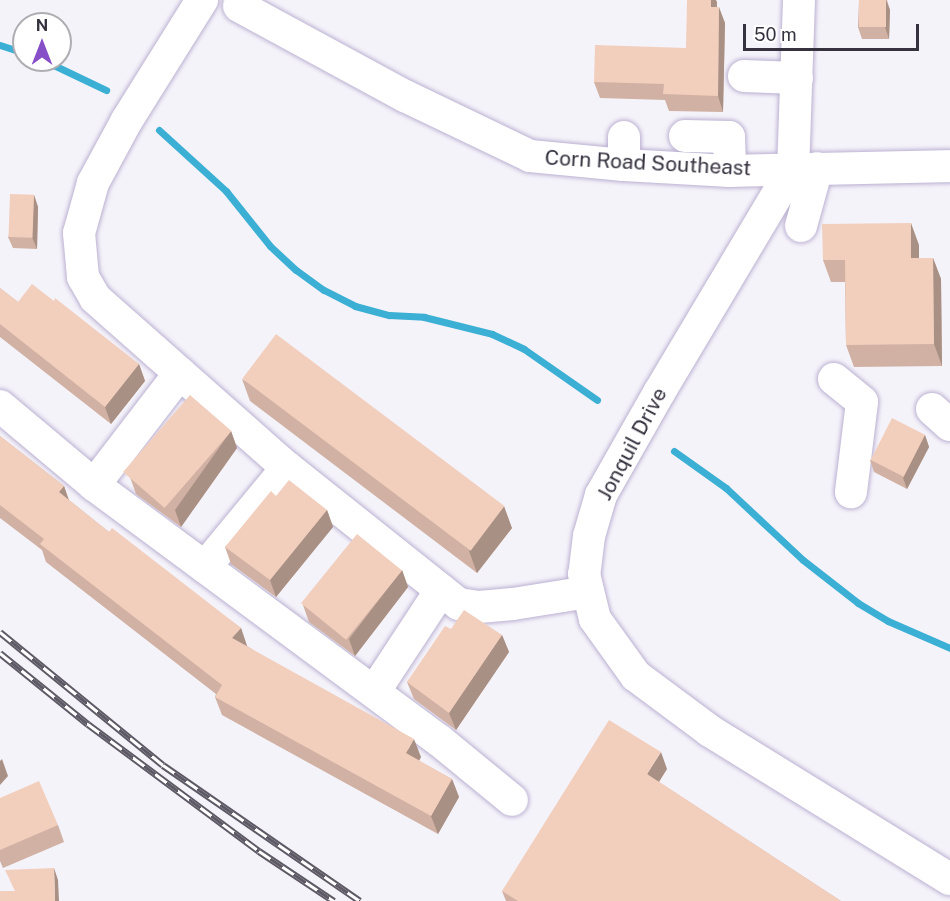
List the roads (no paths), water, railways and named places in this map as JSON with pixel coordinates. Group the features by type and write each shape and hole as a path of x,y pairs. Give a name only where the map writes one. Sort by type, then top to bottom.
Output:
{"street":[{"path":"202,0 127,120 93,183 79,233 83,277 95,298 287,468 459,604 479,607 588,592"},
{"name":"Jonquil Drive","path":"799,0 797,78 805,168 660,391 602,495 589,536 584,574 595,619 636,676 710,731 950,879"},
{"name":"Corn Road Southeast","path":"239,6 405,96 530,156 624,151 730,171 950,166"},
{"path":"744,76 797,78"},
{"path":"685,136 735,132 730,171"},
{"path":"801,226 805,168"},
{"path":"93,484 180,373"},
{"path":"834,379 862,402 851,492"},
{"path":"0,406 93,484 440,741 512,801"},
{"path":"205,567 287,468"},
{"path":"374,692 441,590"}],"waterway":[{"path":"0,45 12,49"},
{"path":"68,72 106,90"},
{"path":"159,130 226,191 270,246 296,270 324,290 355,306 389,315 424,317 492,334 524,349 597,400"},
{"path":"674,451 726,488 803,560 858,603 888,621 950,648"}],"railway":[{"path":"0,632 163,765 360,901"},
{"path":"0,653 88,724 259,851 334,901"}]}
